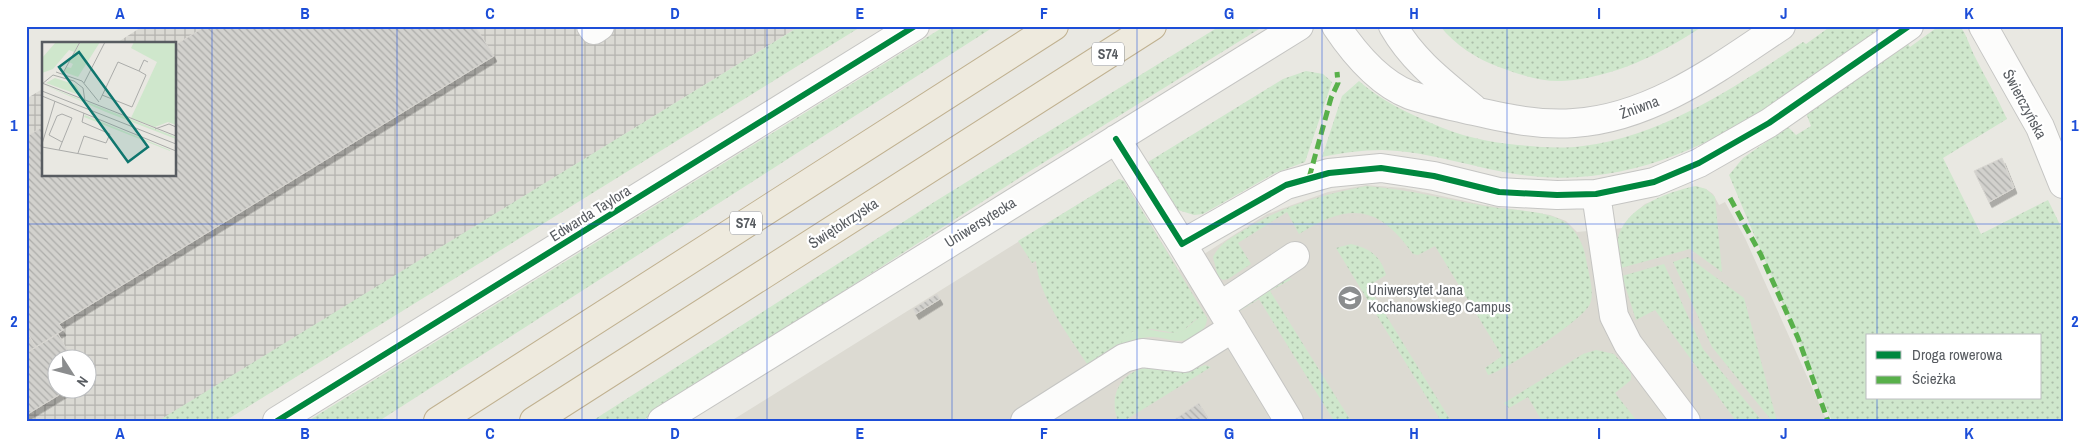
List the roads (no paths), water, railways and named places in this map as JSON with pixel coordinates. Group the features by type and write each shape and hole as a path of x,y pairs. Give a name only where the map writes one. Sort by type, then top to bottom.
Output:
{"highway":[{"name":"S74","path":"438,421 1054,26"},
{"name":"Świętokrzyska","path":"534,421 1152,26"}],"street":[{"path":"592,26 594,30 600,26"},
{"name":"Edwarda Taylora","path":"277,421 915,26"},
{"name":"Uniwersytecka","path":"662,421 1300,26"},
{"name":"Żniwna","path":"1336,26 1351,49 1372,70 1408,94 1503,118 1550,123 1595,121 1620,115 1676,93 1781,26"},
{"name":"Żniwna","path":"1394,26 1409,51 1425,69 1478,112"},
{"path":"1182,244 1286,185 1330,173 1381,168 1434,176 1499,192 1557,195 1596,194 1654,182 1699,163 1769,123 1909,26"},
{"name":"Świerczyńska","path":"1983,26 2040,127 2063,184"},
{"path":"1116,139 1290,421"},
{"path":"1596,194 1614,316 1628,344 1686,421"},
{"path":"1025,421 1124,358 1142,353 1185,358 1226,317 1295,256"}],"place":[{"name":"Uniwersytet Jana Kochanowskiego Campus","path":"1350,298"}]}
